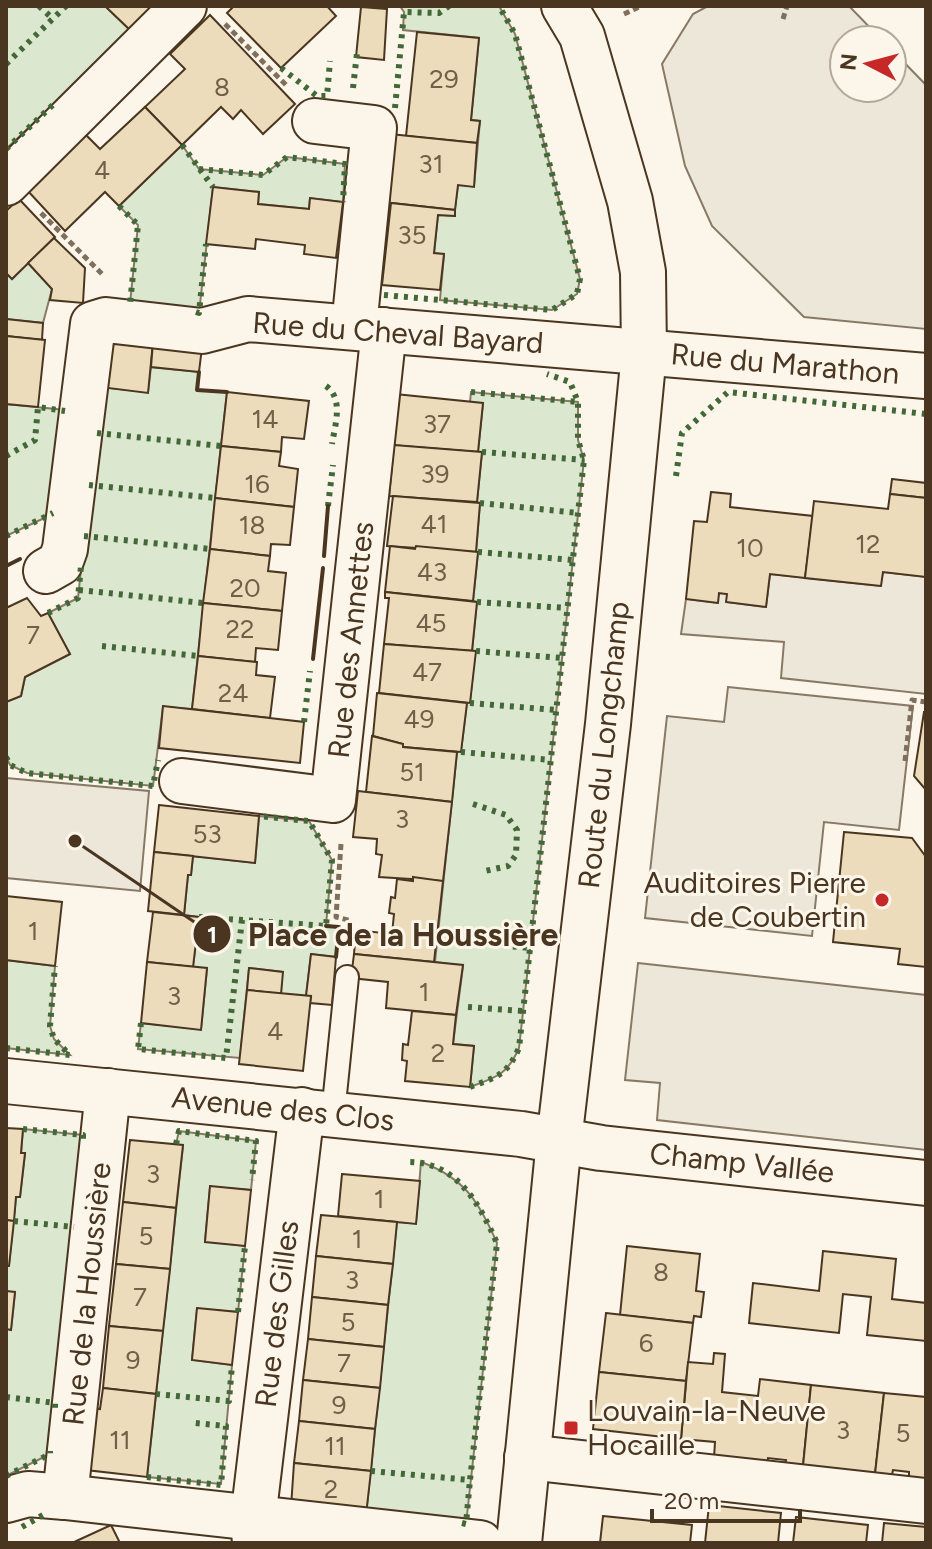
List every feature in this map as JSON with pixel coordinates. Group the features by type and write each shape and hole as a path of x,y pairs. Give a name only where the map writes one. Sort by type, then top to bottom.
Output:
{"street":[{"name":"Route du Longchamp","path":"519,1543 559,1141 608,724 644,353 643,272 630,201 582,36 564,6"},
{"path":"7,182 201,12"},
{"name":"Rue des Annettes","path":"182,781 333,800 369,328 374,128 315,121"},
{"name":"Rue du Cheval Bayard","path":"106,320 202,331 248,319 644,353"},
{"path":"46,571 60,563 65,549 93,324 106,320"},
{"name":"Rue du Marathon","path":"644,353 926,376"},
{"name":"Avenue des Clos","path":"6,1081 521,1134 559,1141"},
{"name":"Rue de la Houssière","path":"65,1497 108,1091"},
{"name":"Rue des Gilles","path":"254,1531 317,1112"},
{"name":"Champ Vallée","path":"559,1141 926,1183"},
{"path":"527,1457 926,1501"},
{"path":"6,1500 28,1494 65,1497 254,1531 480,1543"}],"lane":[{"path":"317,1112 347,977"}],"path":[{"path":"783,19 787,6"},
{"path":"201,12 300,99 315,121"},
{"path":"7,182 108,280 106,320"},
{"path":"905,761 912,700 926,702"},
{"path":"333,800 341,836 336,917 352,921 347,977"}],"green space":[{"path":"6,6 105,6 130,30 6,149"},
{"path":"400,6 499,6 515,34 580,279 577,294 552,310 440,300 444,255 434,253 438,215 454,216 458,185 474,186 480,121 471,120 479,38 403,30 404,12"},
{"path":"182,145 199,169 263,175 287,157 345,164 343,202 310,198 309,209 258,204 259,192 213,187 199,313 130,304 138,225 119,206"},
{"path":"28,263 52,289 43,323 6,319 6,273 12,279"},
{"path":"151,367 199,372 198,390 227,392 192,709 163,707 153,786 27,773 10,765 6,757 6,702 21,696 25,677 70,654 48,613 78,598 100,387 148,392"},
{"path":"471,392 578,402 578,440 584,460 519,1048 500,1074 470,1087 474,1046 453,1044 463,966 435,962 457,752 461,751 467,703 470,702 475,652 472,651 477,602 473,601 482,453 478,452 483,404 470,402"},
{"path":"6,404 65,410 53,514 6,536"},
{"path":"259,816 309,821 332,860 326,925 339,927 336,957 311,954 306,996 281,994 282,972 249,968 240,1058 138,1049 141,1023 201,1029 207,969 193,967 199,917 184,915 193,856 255,863"},
{"path":"6,960 55,966 50,1026 54,1039 70,1055 6,1048"},
{"path":"23,1129 83,1135 50,1454 6,1476 6,1329 11,1329 15,1293 6,1291 6,1266 9,1265 16,1197 20,1197 25,1154 21,1153"},
{"path":"179,1131 256,1141 251,1190 210,1187 205,1241 245,1246 238,1312 197,1309 192,1360 232,1365 221,1484 147,1477 183,1146 176,1144"},
{"path":"421,1162 449,1176 469,1193 497,1243 466,1524 366,1515 397,1222 416,1223"}],"shaded area":[{"path":"708,6 849,6 866,24 828,24 828,104 908,104 908,66 926,85 926,329 804,317 712,226 685,166 662,64 693,14"},
{"path":"883,572 926,577 926,694 781,678 784,642 681,634 686,599 717,603 719,593 727,594 727,602 766,607 770,574 880,586"},
{"path":"728,687 913,706 899,830 824,822 812,936 645,918 667,716 724,722"},
{"path":"6,778 149,791 140,891 6,878"},
{"path":"638,963 926,995 926,1150 657,1120 660,1083 625,1080"}],"building":[{"path":"105,6 154,6 130,30"},
{"path":"234,6 327,6 336,16 281,68 227,13"},
{"path":"361,7 387,9 384,60 356,57"},
{"path":"210,15 295,104 263,134 241,110 233,119 221,107 182,145 145,107 185,69 170,54"},
{"path":"417,32 479,38 471,120 480,121 477,143 406,136"},
{"path":"145,107 182,145 119,206 105,192 65,231 27,190 85,134 100,149"},
{"path":"390,134 477,143 474,187 458,185 455,210 383,202"},
{"path":"213,187 259,192 258,204 309,209 310,198 343,202 336,258 304,254 305,245 256,239 255,249 206,244"},
{"path":"19,199 55,237 12,279 6,273 6,211"},
{"path":"391,203 455,210 455,216 438,215 434,253 444,254 440,290 382,285"},
{"path":"54,238 85,268 83,303 50,300 52,289 28,263"},
{"path":"6,319 43,323 42,340 6,336"},
{"path":"6,336 45,340 38,407 6,404"},
{"path":"106,337 153,342 148,393 100,387"},
{"path":"153,342 202,347 199,372 151,367"},
{"path":"227,392 309,401 304,439 282,437 281,452 221,446"},
{"path":"395,394 483,403 478,452 390,445"},
{"path":"394,445 482,452 477,502 389,496"},
{"path":"221,446 281,452 279,466 298,469 294,507 215,498"},
{"path":"892,479 926,483 926,498 890,494"},
{"path":"711,492 731,494 730,507 813,516 805,578 770,574 766,607 726,602 727,594 719,593 718,603 686,599 694,521 707,522"},
{"path":"890,494 926,498 926,577 883,572 881,586 805,578 814,501 888,509"},
{"path":"393,496 480,503 476,552 387,546"},
{"path":"215,498 294,507 290,545 271,544 270,556 210,549"},
{"path":"390,546 478,552 473,601 385,592"},
{"path":"210,549 270,556 268,571 286,573 282,611 203,603"},
{"path":"385,592 477,602 472,651 384,644 389,598 385,598"},
{"path":"27,598 41,616 48,613 70,654 25,677 21,696 6,702 6,608"},
{"path":"203,603 282,611 278,650 256,648 255,662 198,656"},
{"path":"384,644 476,651 470,703 379,693"},
{"path":"198,656 257,662 256,675 275,677 270,718 192,709"},
{"path":"377,693 467,703 461,752 403,747 403,744 373,736"},
{"path":"163,706 304,722 300,763 159,748"},
{"path":"926,712 926,790 914,776"},
{"path":"372,736 403,744 403,747 457,752 452,802 366,792"},
{"path":"358,791 452,802 443,881 379,877 382,855 376,854 377,839 353,837"},
{"path":"159,805 259,816 255,863 154,852"},
{"name":"Auditoires Pierre de Coubertin","path":"844,832 912,838 926,857 926,967 898,964 900,949 833,942"},
{"path":"154,852 193,856 184,915 148,911"},
{"path":"413,877 443,881 434,962 354,954 356,930 392,934 394,914 389,913 391,897 395,898 397,879 413,881"},
{"path":"6,896 62,902 55,966 6,960"},
{"path":"153,912 199,917 193,967 147,962"},
{"path":"311,954 336,957 332,1005 310,1003 311,996 306,996"},
{"path":"354,954 463,965 456,1015 386,1008 388,982 351,978"},
{"path":"147,962 207,968 201,1030 141,1023"},
{"path":"249,968 283,972 281,994 247,990"},
{"path":"247,990 311,996 303,1071 239,1064"},
{"path":"412,1011 456,1015 453,1044 474,1046 470,1087 405,1081 407,1061 402,1060 403,1044 408,1045"},
{"path":"6,1128 23,1129 21,1153 25,1153 14,1221 6,1220"},
{"path":"130,1140 183,1145 176,1208 123,1202"},
{"path":"342,1174 420,1181 416,1224 338,1216"},
{"path":"210,1186 251,1190 245,1246 205,1242"},
{"path":"123,1202 176,1208 170,1269 116,1264"},
{"path":"321,1215 397,1222 393,1264 316,1256"},
{"path":"6,1220 14,1221 9,1266 6,1266"},
{"path":"627,1246 700,1254 696,1291 704,1292 701,1317 694,1316 693,1323 620,1315"},
{"path":"823,1251 896,1259 892,1299 926,1303 926,1341 867,1335 871,1297 843,1294 839,1333 749,1323 753,1283 819,1291"},
{"path":"316,1256 393,1264 388,1305 312,1297"},
{"path":"116,1264 170,1269 163,1331 109,1326"},
{"path":"6,1291 15,1292 11,1330 6,1329"},
{"path":"312,1297 388,1305 384,1347 308,1339"},
{"path":"197,1308 238,1312 232,1365 192,1360"},
{"path":"606,1313 693,1323 686,1381 599,1372"},
{"path":"109,1326 163,1331 156,1394 103,1388"},
{"path":"308,1339 384,1347 380,1388 303,1380"},
{"path":"714,1353 725,1354 722,1392 758,1396 760,1379 811,1385 803,1466 785,1465 786,1460 768,1458 767,1464 714,1458 715,1442 681,1439 688,1362 713,1364"},
{"path":"599,1372 686,1381 681,1439 593,1429"},
{"path":"303,1380 380,1388 375,1429 299,1421"},
{"path":"811,1385 884,1393 875,1474 803,1466"},
{"path":"103,1388 156,1394 147,1477 86,1470 93,1408 100,1409"},
{"path":"884,1393 926,1397 926,1480 909,1479 909,1472 893,1470 892,1475 875,1474"},
{"path":"299,1421 375,1429 371,1471 294,1463"},
{"path":"294,1463 371,1471 366,1515 291,1507"},
{"path":"709,1505 781,1513 778,1543 705,1543"},
{"path":"603,1516 692,1525 690,1543 600,1543"},
{"path":"796,1517 868,1525 866,1543 793,1543"},
{"path":"884,1523 926,1527 926,1543 882,1543"},
{"path":"111,1525 120,1543 72,1543"}],"hedge":[{"path":"39,6 53,19"},
{"path":"6,64 66,6"},
{"path":"395,108 404,12 439,13 449,6"},
{"path":"384,295 552,310 577,294 580,279 515,34 499,6"},
{"path":"353,88 357,53"},
{"path":"281,68 317,96 327,96 330,61"},
{"path":"6,149 56,102"},
{"path":"182,145 213,187"},
{"path":"199,169 263,175 287,157 345,164 343,202"},
{"path":"119,206 138,225 130,304 133,305"},
{"path":"196,312 199,313 206,244"},
{"path":"470,1087 500,1074 519,1048 584,460 578,440 578,402 570,382 547,374"},
{"path":"326,386 332,391 337,405 332,444"},
{"path":"471,392 578,402"},
{"path":"676,476 682,433 728,392 926,414"},
{"path":"6,456 35,440 38,407 65,411"},
{"path":"97,433 221,446"},
{"path":"482,452 584,460"},
{"path":"328,506 333,465"},
{"path":"89,485 215,498"},
{"path":"480,503 578,513"},
{"path":"6,536 53,513"},
{"path":"84,536 210,549"},
{"path":"478,552 573,560"},
{"path":"48,613 78,598 81,566"},
{"path":"79,590 203,603"},
{"path":"477,602 567,608"},
{"path":"102,646 198,656"},
{"path":"476,651 562,658"},
{"path":"304,722 310,671"},
{"path":"470,703 556,710"},
{"path":"461,752 551,760"},
{"path":"6,757 10,765 27,773 153,786 158,760"},
{"path":"473,804 506,815 517,830 516,855 508,866 485,871"},
{"path":"199,917 326,926 332,860 309,821 259,816"},
{"path":"141,1023 138,1049 226,1058 242,920"},
{"path":"473,943 530,948"},
{"path":"6,1048 70,1055 54,1039 50,1026 55,966"},
{"path":"468,1007 523,1011"},
{"path":"23,1129 83,1135 83,1141"},
{"path":"176,1144 179,1131 256,1141 252,1180"},
{"path":"371,1471 470,1480 497,1243 464,1187 439,1169 407,1162"},
{"path":"14,1221 74,1227"},
{"path":"238,1312 245,1246"},
{"path":"156,1394 229,1401 232,1365"},
{"path":"6,1397 55,1403 55,1408"},
{"path":"147,1477 221,1485 226,1426 195,1423"},
{"path":"6,1476 50,1454 50,1451"},
{"path":"462,1523 466,1524 470,1480"},
{"path":"22,1527 43,1515"}],"wall":[{"path":"199,372 197,390 227,392"},
{"path":"324,556 328,506"},
{"path":"6,566 20,559"},
{"path":"313,659 323,568"},
{"path":"326,926 339,927 336,957"}],"place":[{"name":"Place de la Houssière","path":"75,841"},
{"name":"Auditoires Pierre de Coubertin","path":"882,900"},
{"name":"Louvain-la-Neuve Hocaille","path":"571,1428"}]}
